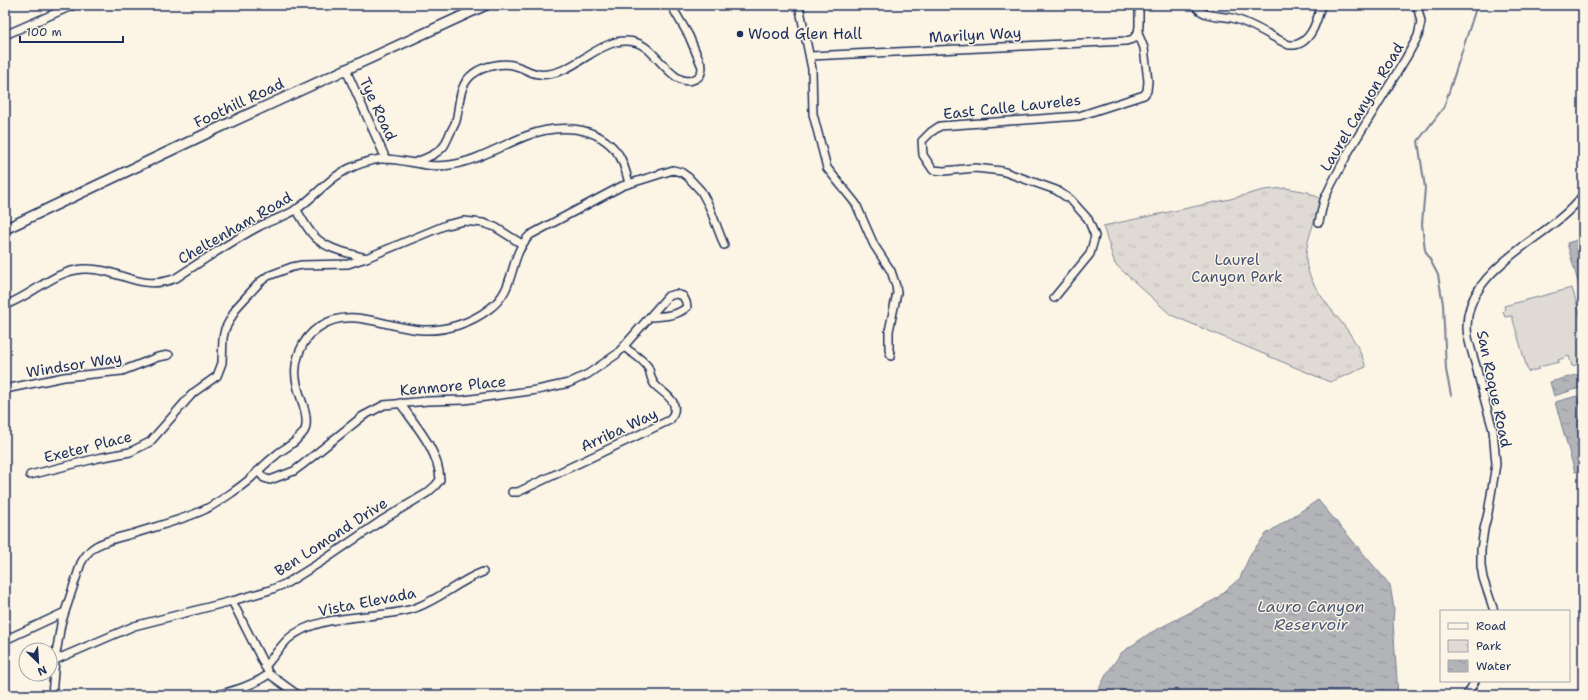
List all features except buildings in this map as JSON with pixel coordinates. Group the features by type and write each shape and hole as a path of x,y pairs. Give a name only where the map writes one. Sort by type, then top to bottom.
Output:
{"main road":[{"name":"Foothill Road","path":"5,229 486,5"}],"street":[{"path":"5,35 74,5"},
{"path":"414,163 429,157 442,148 455,122 463,86 468,78 481,70 504,65 516,66 533,74 548,74 568,67 604,46 630,41 650,50 670,72 676,76 686,81 698,78 702,67 689,36 671,5"},
{"path":"799,5 812,69 813,114 827,168 856,204 874,245 891,271 896,286 898,294 889,342 891,356"},
{"name":"East Calle Laureles","path":"1054,298 1090,254 1095,236 1088,219 1071,200 1056,190 1002,170 975,168 944,171 933,170 924,155 922,141 940,126 1078,116 1144,95 1147,91 1148,81 1144,48 1138,33 1140,26 1139,5"},
{"path":"1196,5 1199,10 1206,14 1234,18 1293,45 1301,43 1307,38 1315,26 1321,5"},
{"name":"Laurel Canyon Road","path":"1319,222 1324,200 1330,185 1418,36 1421,22 1417,5"},
{"name":"Marilyn Way","path":"810,56 1126,41 1133,39 1138,33"},
{"name":"Tye Road","path":"346,70 386,159"},
{"name":"Cheltenham Road","path":"5,305 50,280 75,270 99,271 151,284 167,282 176,278 259,226 296,210 321,188 346,170 378,160 386,159 436,166 462,163 475,159 526,136 541,132 572,129 589,131 596,134 611,145 623,162 629,183"},
{"path":"58,642 63,613 81,563 85,556 96,546 195,514 250,479 276,454 302,435 306,428 306,419 296,383 295,371 299,351 305,340 315,330 327,322 342,318 374,320 421,330 445,329 467,322 490,309 506,292 513,272 516,256 522,244 530,235 629,183 669,170 682,172 701,190 712,213 724,245"},
{"name":"San Roque Road","path":"1494,610 1483,578 1481,550 1496,464 1495,444 1493,430 1468,337 1469,317 1474,297 1492,272 1563,215 1583,195"},
{"path":"296,210 310,232 319,241 330,247 366,258"},
{"name":"Exeter Place","path":"30,475 98,458 130,452 150,442 193,393 217,376 222,365 223,338 225,329 237,307 247,294 268,276 292,266 348,264 446,225 464,221 483,222 495,227 522,244"},
{"name":"Kenmore Place","path":"258,471 264,478 270,480 294,471 310,460 363,416 384,405 464,400 552,388 570,383 588,374 617,354 668,296 676,294 683,296 687,307 681,312 672,315 651,317"},
{"name":"Arriba Way","path":"512,492 518,492 670,420 675,409 670,397 654,383 649,368 645,362 624,347"},
{"name":"Windsor Way","path":"5,389 64,377 122,371 158,357 169,355"},
{"name":"Ben Lomond Drive","path":"58,659 134,626 270,590 299,576 390,514 427,493 438,484 440,480 436,457 400,403"},
{"name":"Vista Elevada","path":"265,667 288,639 306,629 320,624 412,609 428,603 483,572"},
{"path":"232,601 269,674 298,695"},
{"path":"5,640 63,613"},
{"path":"218,695 262,680 269,674"},
{"path":"52,695 53,682"},
{"path":"1467,695 1474,682"}],"green space":[{"name":"Laurel Canyon Park","path":"1286,188 1308,192 1321,199 1308,241 1306,255 1307,266 1315,287 1350,334 1363,358 1366,367 1330,382 1171,315 1115,264 1103,226 1230,199 1264,190"},
{"path":"1572,288 1583,324 1583,363 1572,366 1569,356 1558,360 1559,362 1539,367 1539,369 1528,372 1512,316 1505,317 1503,311 1505,309 1504,306"}],"water":[{"path":"1583,238 1583,300 1567,243"},
{"path":"1583,373 1583,387 1554,396 1550,382"},
{"path":"1577,396 1583,417 1583,470 1575,472 1555,402"},
{"name":"Lauro Canyon Reservoir","path":"1318,500 1390,585 1394,609 1393,622 1398,695 1096,695 1106,675 1121,653 1150,633 1216,599 1240,578 1251,553 1266,534"}],"waterway":[{"path":"1451,395 1446,370 1443,304 1438,275 1425,250 1422,224 1425,188 1418,141 1444,107 1477,5"}],"place":[{"name":"Wood Glen Hall","path":"740,34"}]}
